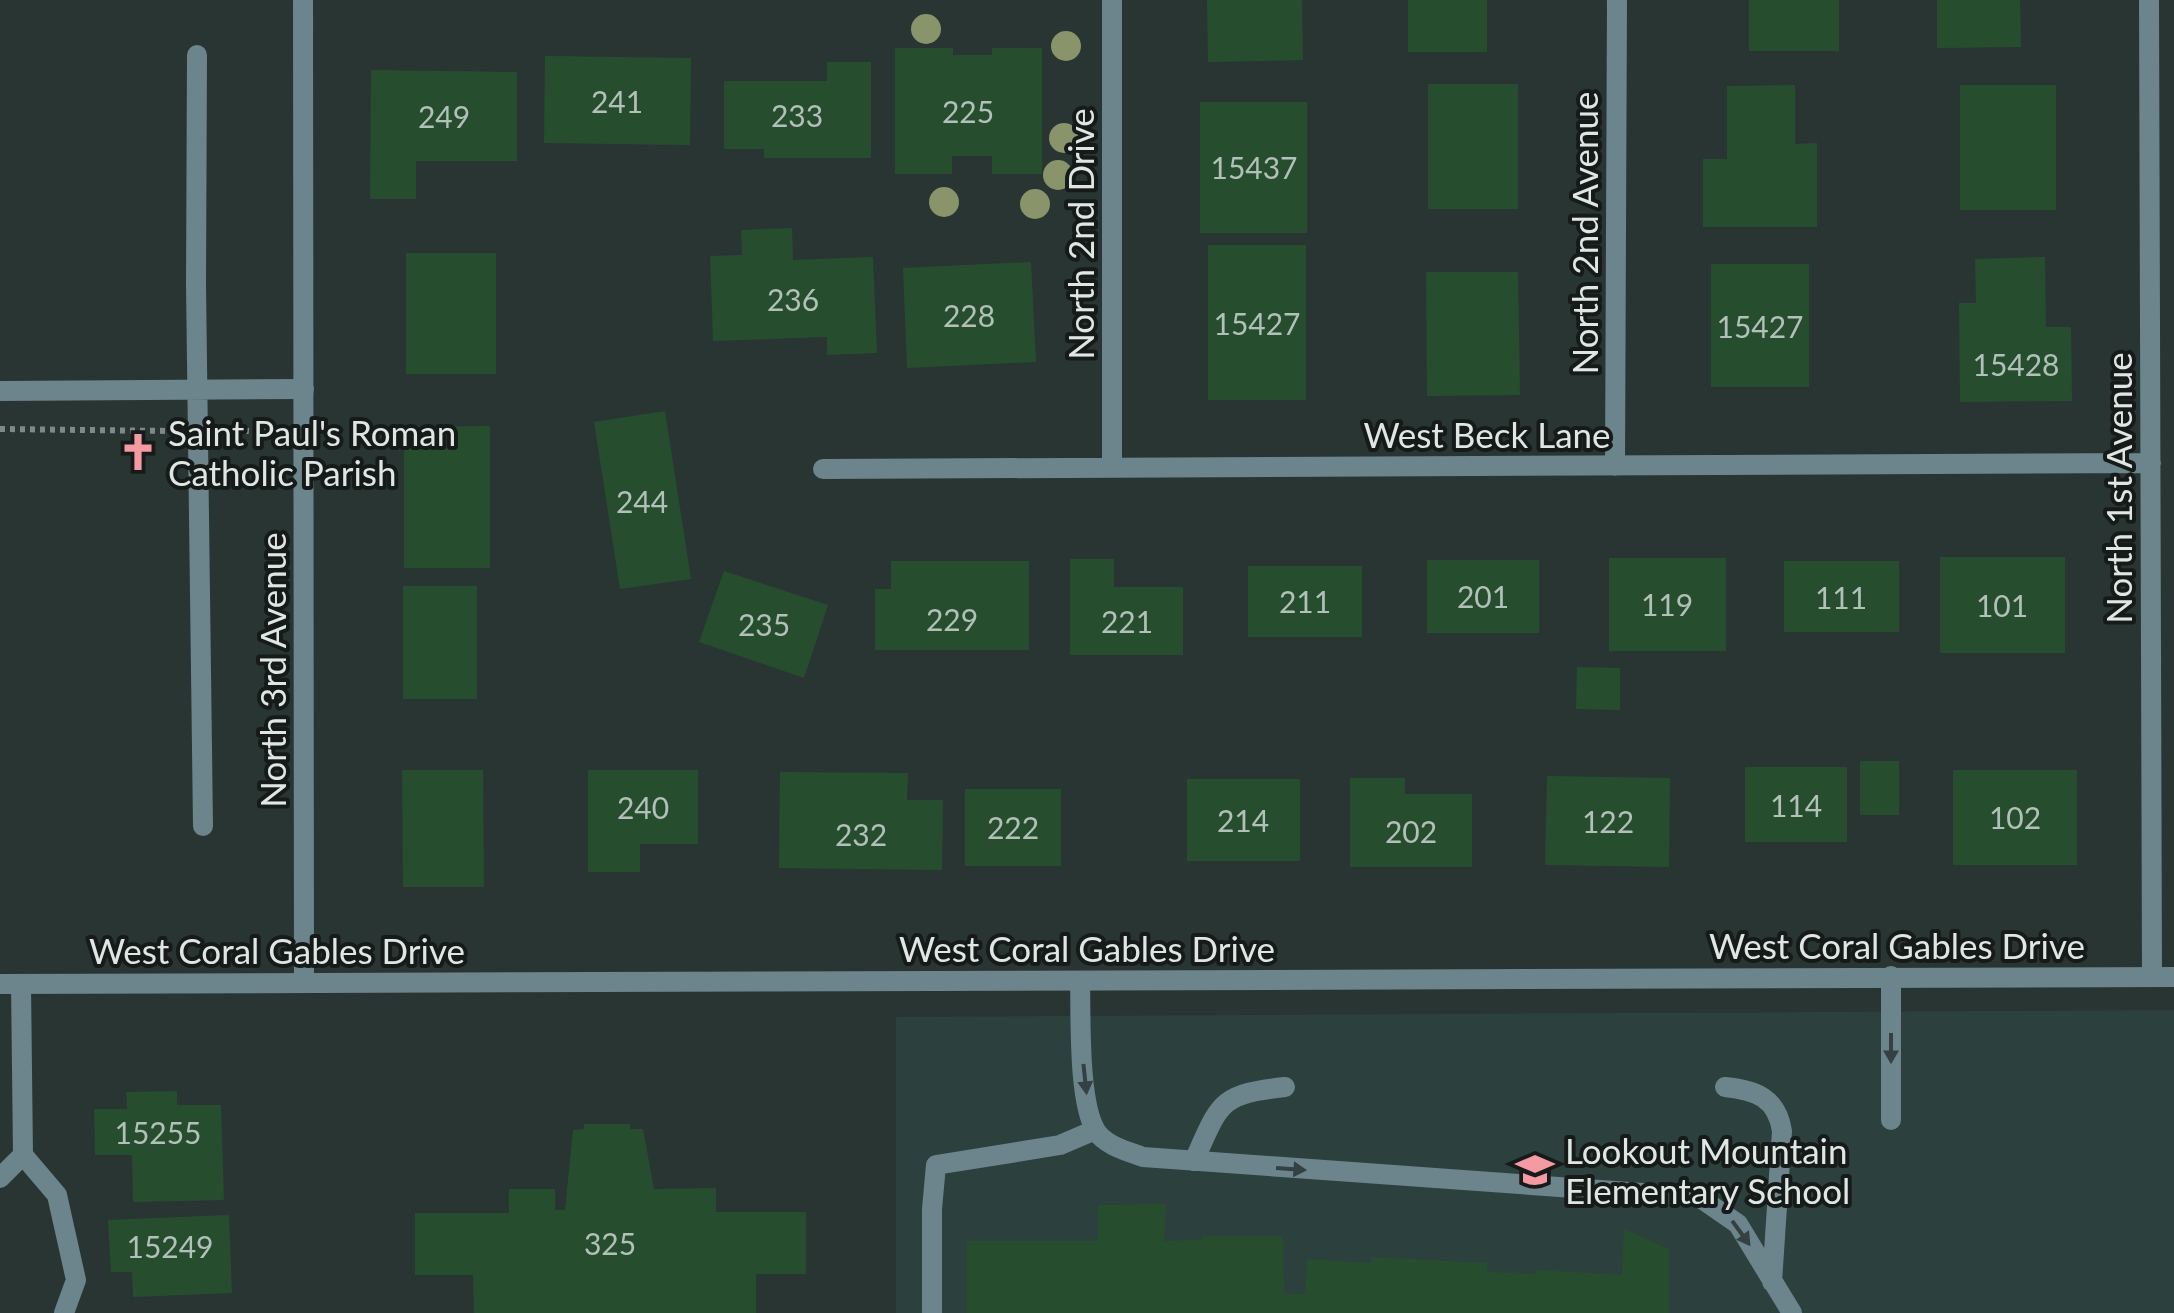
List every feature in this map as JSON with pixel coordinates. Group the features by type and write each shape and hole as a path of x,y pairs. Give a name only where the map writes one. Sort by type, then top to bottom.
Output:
{"street":[{"name":"North 3rd Avenue","path":"303,0 304,981"},
{"name":"North 2nd Drive","path":"1112,0 1112,468"},
{"name":"North 2nd Avenue","path":"1615,466 1617,0"},
{"name":"North 1st Avenue","path":"2148,0 2152,977"},
{"path":"198,55 196,285 204,826"},
{"path":"0,391 304,389"},
{"name":"West Beck Lane","path":"823,469 2151,463"},
{"path":"1891,976 1891,1120"},
{"name":"West Coral Gables Drive","path":"10,984 2174,977"},
{"path":"1080,982 1084,1082 1096,1130 1111,1145 1143,1158 1699,1197 1738,1224 1792,1313"},
{"path":"10,984 22,1156 57,1195 76,1280 64,1313"},
{"path":"1194,1161 1219,1109 1230,1098 1251,1090 1285,1087"},
{"path":"1724,1087 1749,1089 1780,1114 1772,1283"},
{"path":"932,1313 936,1165 1060,1145 1096,1130"},
{"path":"0,1178 22,1156"}],"path":[{"path":"0,428 272,433"}],"shaded area":[{"name":"Lookout Mountain Elementary School","path":"2174,1010 2174,1313 896,1313 896,1017"}],"building":[{"path":"1207,0 1302,0 1303,60 1208,62"},
{"path":"1408,0 1487,0 1487,52 1408,52"},
{"path":"1749,0 1839,0 1839,51 1749,51"},
{"path":"1937,0 2020,0 2021,47 1937,48"},
{"path":"895,48 953,48 953,55 992,55 992,48 1042,48 1042,174 992,174 992,156 952,156 952,174 895,174"},
{"path":"545,56 691,58 690,145 544,143"},
{"path":"827,62 871,62 871,158 764,158 764,149 724,149 724,81 827,81"},
{"path":"371,70 517,72 517,161 416,161 416,199 370,199"},
{"path":"1428,84 1518,84 1518,209 1428,209"},
{"path":"1795,85 1795,144 1817,143 1817,227 1703,227 1703,159 1727,159 1727,86"},
{"path":"1960,85 2056,85 2056,210 1960,210"},
{"path":"1200,102 1307,102 1307,233 1200,233"},
{"path":"792,228 793,260 873,257 877,353 827,355 827,337 713,341 710,256 742,255 741,230"},
{"path":"1208,245 1306,245 1306,400 1208,400"},
{"path":"406,253 496,253 496,374 406,374"},
{"path":"2045,257 2046,327 2071,327 2072,401 1960,402 1959,303 1976,303 1975,259"},
{"path":"1031,262 1036,362 907,368 903,268"},
{"path":"1711,264 1809,264 1809,387 1711,387"},
{"path":"1426,272 1518,272 1520,395 1427,396"},
{"path":"665,411 691,579 620,589 594,422"},
{"path":"490,426 490,568 404,568 404,427"},
{"path":"1940,557 2065,557 2065,653 1940,653"},
{"path":"1609,558 1726,558 1726,651 1609,651"},
{"path":"1070,559 1114,559 1114,587 1183,587 1183,655 1070,655"},
{"path":"1427,560 1539,560 1539,633 1427,633"},
{"path":"891,561 1029,561 1029,650 875,650 875,589 891,589"},
{"path":"1784,561 1899,561 1899,632 1784,632"},
{"path":"1248,566 1362,566 1362,637 1248,637"},
{"path":"724,571 828,605 804,678 699,642"},
{"path":"403,586 477,586 477,699 403,699"},
{"path":"1577,667 1620,668 1620,710 1576,709"},
{"path":"1860,761 1899,761 1899,815 1860,815"},
{"path":"1745,767 1847,767 1847,842 1745,842"},
{"path":"402,770 483,770 484,887 403,887"},
{"path":"588,770 698,770 698,844 640,844 640,872 588,872"},
{"path":"1953,770 2077,770 2077,865 1953,865"},
{"path":"780,772 908,773 907,800 943,800 942,870 779,868"},
{"path":"1547,776 1670,778 1669,867 1545,865"},
{"path":"1350,778 1405,778 1405,794 1472,794 1472,867 1350,867"},
{"path":"1187,779 1300,779 1300,861 1187,861"},
{"path":"965,789 1061,789 1061,866 965,866"},
{"path":"177,1091 177,1105 221,1105 224,1200 133,1202 132,1155 95,1155 94,1109 127,1109 126,1092"},
{"path":"584,1124 630,1124 630,1129 643,1129 654,1189 716,1188 716,1212 806,1212 806,1274 756,1274 756,1313 474,1313 473,1275 415,1275 415,1213 509,1213 509,1189 555,1189 555,1210 565,1210 573,1130 584,1129"},
{"path":"1166,1204 1164,1241 1202,1240 1204,1236 1283,1236 1284,1293 1305,1294 1307,1259 1371,1263 1371,1257 1487,1263 1487,1272 1537,1274 1537,1270 1622,1275 1624,1229 1669,1249 1669,1313 967,1313 967,1241 1098,1241 1098,1205"},
{"path":"229,1215 232,1293 133,1297 132,1272 111,1272 108,1220"}],"place":[{"name":"Saint Paul's Roman Catholic Parish","path":"138,452"},
{"name":"Lookout Mountain Elementary School","path":"1535,1170"}]}
